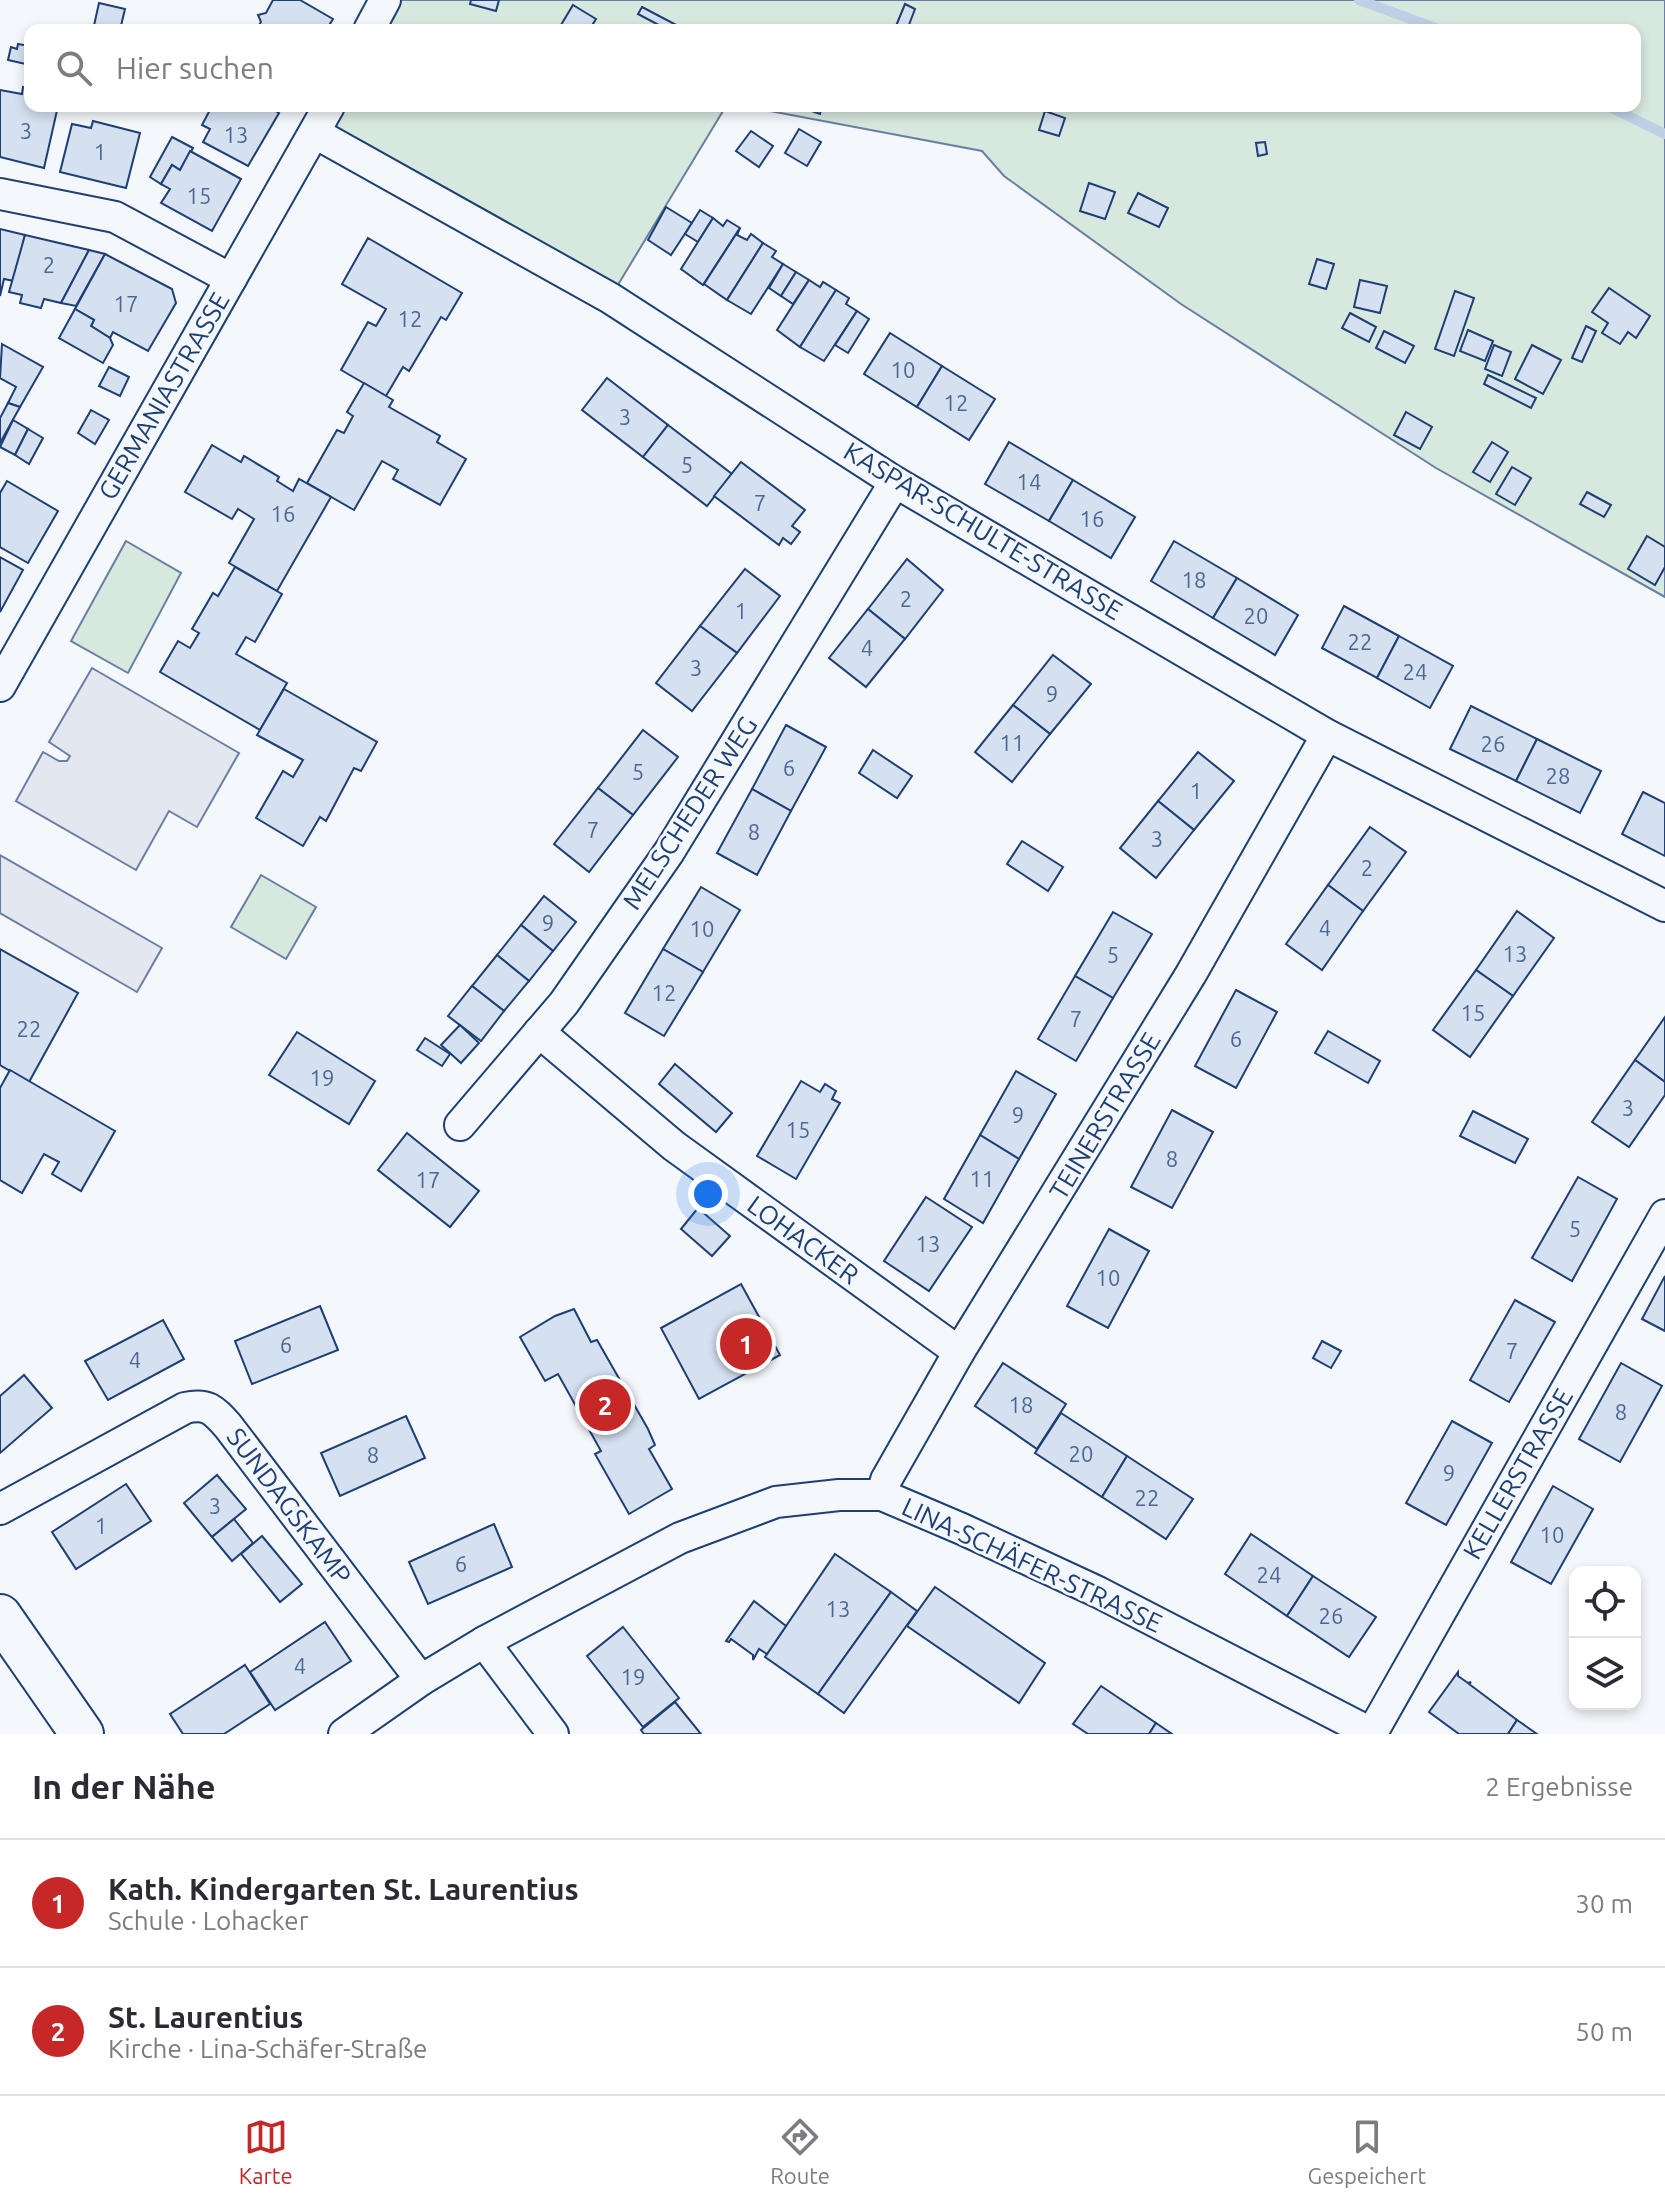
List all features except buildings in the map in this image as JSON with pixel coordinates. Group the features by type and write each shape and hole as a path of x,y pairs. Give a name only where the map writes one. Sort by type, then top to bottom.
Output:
{"street":[{"path":"372,24 385,0"},
{"name":"GERMANIASTRASSE","path":"0,686 326,112"},
{"name":"KASPAR-SCHULTE-STRASSE","path":"315,133 610,298 895,482 1327,735 1665,906"},
{"path":"0,194 115,217 231,279"},
{"name":"MELSCHEDER WEG","path":"460,1125 564,1003 669,852 895,482"},
{"name":"TEINERSTRASSE","path":"882,1495 886,1480 959,1352 1197,964 1327,735"},
{"name":"LOHACKER","path":"539,1032 674,1146 959,1352"},
{"name":"KELLERSTRASSE","path":"1372,1734 1665,1215"},
{"name":"SUNDAGSKAMP","path":"0,1509 185,1408 199,1405 215,1411 421,1680"},
{"name":"LINA-SCHÄFER-STRASSE","path":"344,1734 421,1680 484,1642 680,1538 776,1502 839,1495 882,1495 1098,1592 1372,1734"},
{"path":"0,1616 82,1734"},
{"path":"484,1642 553,1734"}],"shaded area":[{"path":"385,0 1665,0 1665,597 1436,468 1181,304 1004,176 982,151 775,112 1641,112 1641,24 372,24"},
{"path":"326,112 722,112 610,298 315,133"},
{"path":"126,541 181,573 128,673 71,641"},
{"path":"92,668 239,753 197,827 169,811 136,870 16,801 43,752 59,761 67,761 70,756 49,742"},
{"path":"0,855 162,948 137,992 0,913"},
{"path":"261,875 316,907 286,959 231,927"}],"waterway":[{"path":"1359,0 1425,24"},
{"path":"1620,112 1665,134"}],"place":[{"name":"Kath. Kindergarten St. Laurentius","path":"746,1344"},
{"name":"St. Laurentius","path":"605,1405"}]}
